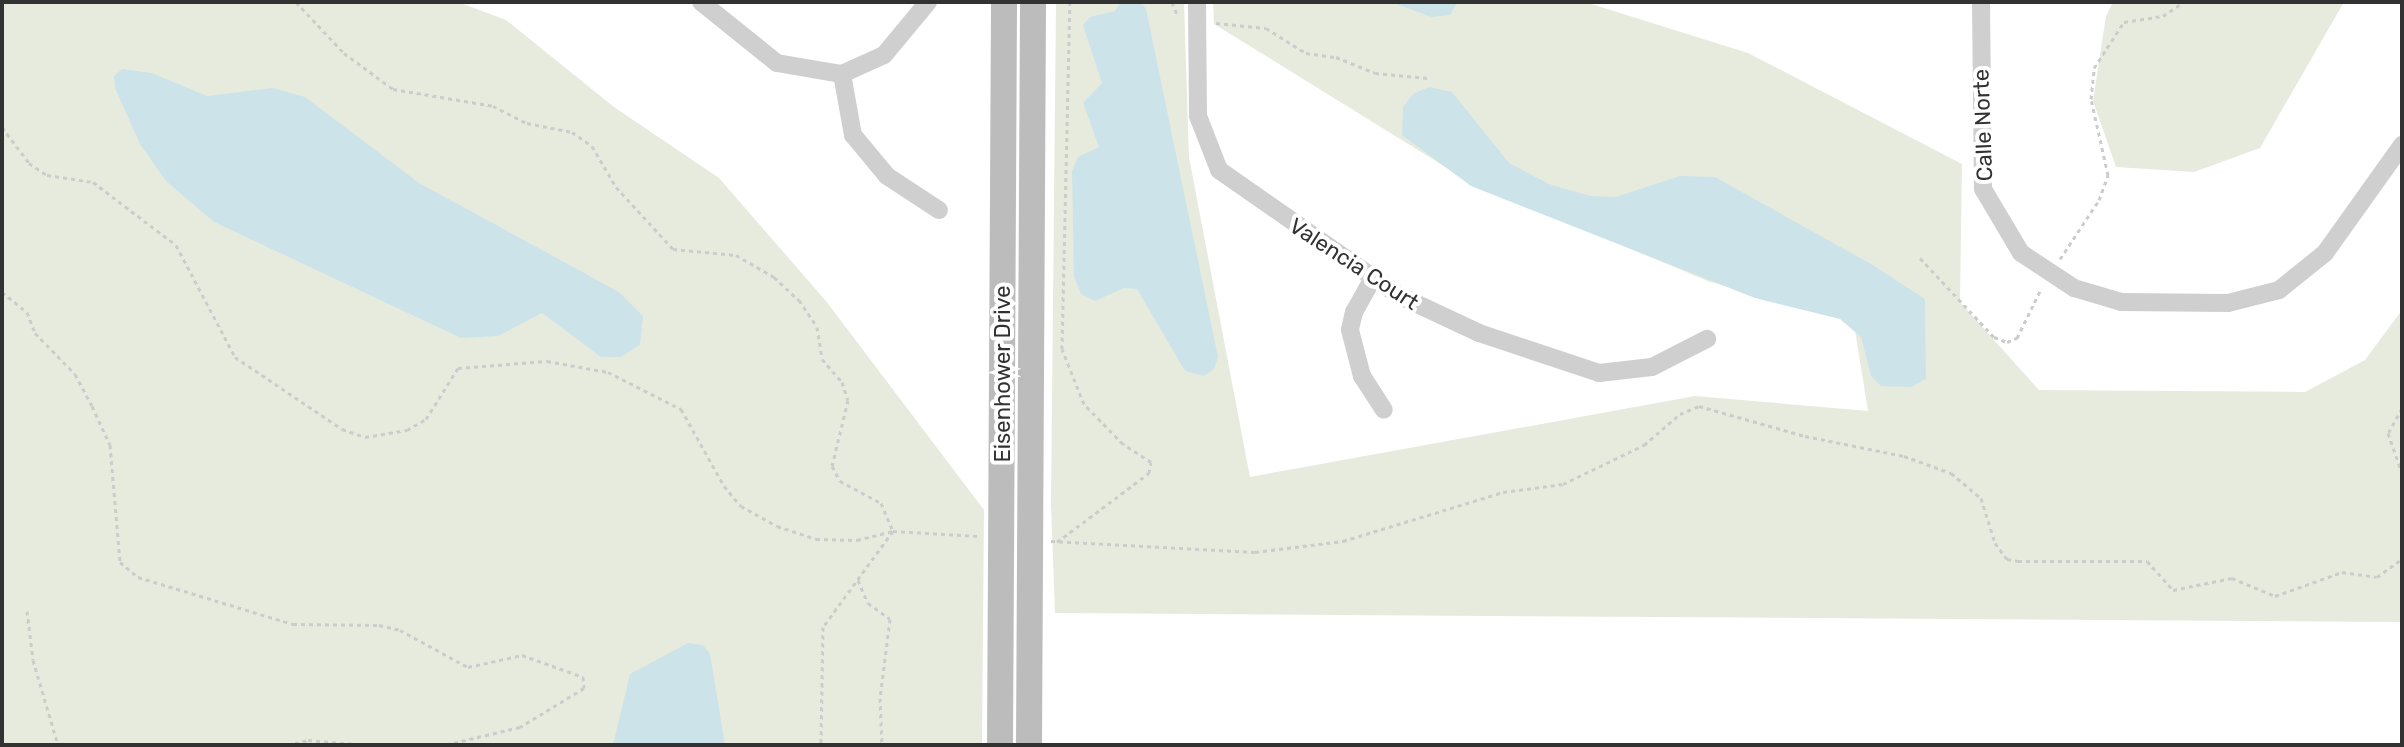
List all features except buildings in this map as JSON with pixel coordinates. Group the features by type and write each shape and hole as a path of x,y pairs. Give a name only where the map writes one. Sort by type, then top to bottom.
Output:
{"main road":[{"name":"Eisenhower Drive","path":"1000,745 1004,2"},
{"name":"Eisenhower Drive","path":"1029,745 1033,2"}],"street":[{"path":"701,2 777,63 842,74 884,55 928,2"},
{"name":"Valencia Court","path":"1197,2 1198,116 1209,154 1219,170 1373,278 1449,321 1599,373 1652,367 1707,339"},
{"name":"Calle Norte","path":"1981,2 1983,189 2021,253 2074,288 2121,302 2228,303 2279,290 2325,253 2402,145"},
{"path":"842,74 853,135 887,176 939,210"},
{"path":"1373,278 1354,312 1350,330 1362,376 1384,410"}],"path":[{"path":"296,2 344,53 393,89 493,106 527,123 572,132 592,146 616,187 673,249 736,255 774,277 817,327 822,359 845,391 846,417 832,466 840,481 881,503 893,531"},
{"path":"1057,542 1149,473 1151,462 1123,444 1084,404 1062,349 1070,2"},
{"path":"1172,2 1178,17 1197,23 1266,28 1306,53 1336,57 1375,73 1428,78"},
{"path":"1920,258 1994,337 2007,342 2017,338 2051,273 2106,187 2108,164 2091,99 2094,68 2124,22 2163,16 2184,2"},
{"path":"2,127 29,163 47,175 93,182 176,245 235,357 342,429 365,437 407,430 426,419 450,375 469,364 547,361 608,372 681,409 724,486 741,506 777,526 816,539 843,540 893,531 983,537"},
{"path":"2,292 27,312 35,333 75,374 92,406 110,445 120,562 138,577 293,624 379,625 400,630 468,667 522,655 583,677 584,688 520,727 444,745"},
{"path":"1042,541 1255,552 1343,541 1503,492 1563,484 1644,445 1680,414 1699,406 1805,436 1904,456 1951,473 1981,498 1995,543 2007,559 2147,561 2173,590 2232,578 2275,596 2342,572 2377,577 2402,559"},
{"path":"2402,408 2390,420 2388,433 2402,473"},
{"path":"821,745 823,627 893,531"},
{"path":"858,580 868,603 890,619 880,698 882,745"},
{"path":"27,611 33,660 58,745"},
{"path":"287,745 308,740 367,745"}],"shaded area":[{"path":"2,2 458,2 506,20 614,107 719,178 826,301 984,510 982,745 2,745"},
{"path":"1056,2 1184,2 1189,157 1250,477 1695,396 1868,411 1853,318 1710,282 1468,181 1214,24 1213,2 1585,2 1748,53 1962,164 1960,302 2039,390 2305,392 2365,360 2402,310 2402,622 1055,613 1051,504"},
{"path":"2113,2 2344,2 2260,148 2194,172 2116,167 2093,101 2106,16"}],"water":[{"path":"1121,2 1141,2 1146,9 1218,357 1214,369 1204,376 1185,371 1137,289 1124,288 1095,301 1081,294 1074,277 1072,171 1078,157 1099,147 1083,103 1102,83 1083,25 1090,17 1115,11"},
{"path":"1391,2 1458,2 1450,15 1432,17"},
{"path":"122,69 152,73 207,96 273,88 305,97 419,183 619,292 643,316 640,345 621,357 601,357 542,313 498,336 461,338 214,222 166,181 140,144 115,88 114,76"},
{"path":"1429,87 1452,92 1509,163 1549,184 1590,196 1616,197 1680,176 1715,177 1871,264 1925,299 1926,379 1911,387 1881,386 1871,376 1861,337 1840,319 1755,298 1471,186 1402,135 1403,107 1413,94"},
{"path":"688,643 703,645 710,654 725,745 613,745 630,674"}]}
